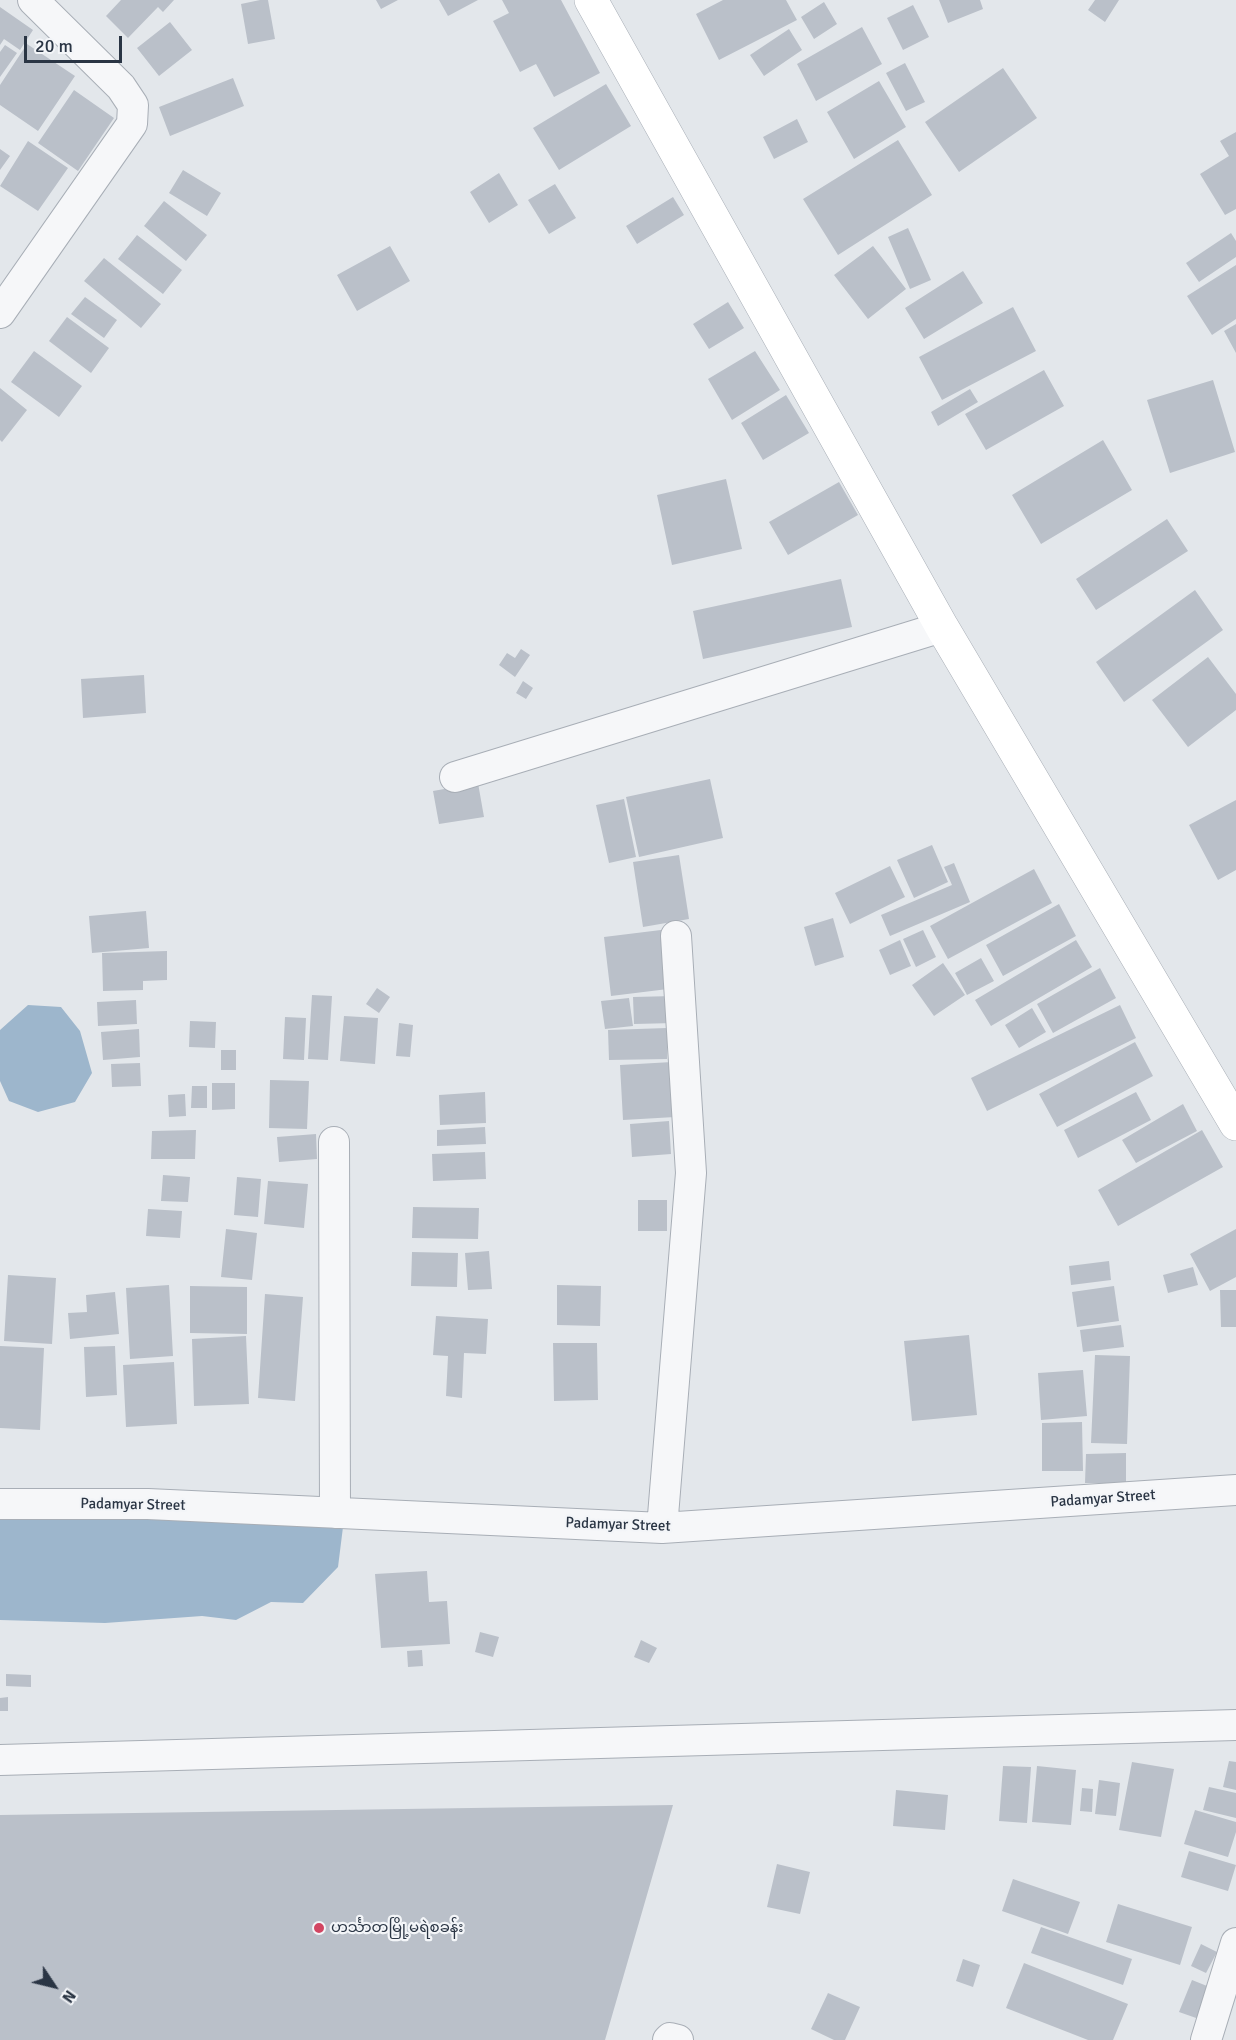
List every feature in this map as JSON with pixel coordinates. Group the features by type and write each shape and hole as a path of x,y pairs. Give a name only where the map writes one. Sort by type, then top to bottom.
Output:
{"street":[{"path":"5,296 132,124 133,105 121,87 33,0"},
{"path":"591,0 942,627 1236,1124"},
{"path":"455,777 942,627"},
{"path":"662,1528 691,1173 676,936"},
{"path":"334,1142 334,1513"},
{"name":"Padamyar Street","path":"0,1504 148,1504 662,1528 1236,1491"},
{"path":"0,1760 1236,1725"},
{"path":"1206,2040 1236,1942"},
{"path":"668,2040 670,2038 678,2040"}],"water":[{"path":"28,1005 61,1007 80,1031 92,1073 75,1102 38,1112 9,1101 0,1081 0,1030"},
{"path":"0,1505 343,1527 338,1567 303,1603 271,1602 236,1620 202,1616 105,1623 0,1620"}],"building":[{"path":"121,0 174,0 163,12 158,7 128,38 106,16"},
{"path":"268,0 275,39 248,44 241,4"},
{"path":"376,0 398,0 381,9"},
{"path":"439,0 478,0 448,16"},
{"path":"502,0 561,0 600,73 554,97 536,64 520,72 493,21 509,13"},
{"path":"723,0 786,0 797,20 719,60 696,14"},
{"path":"939,0 980,0 983,9 948,23"},
{"path":"1095,0 1119,0 1105,22 1088,10"},
{"path":"824,2 837,24 814,39 801,17"},
{"path":"913,5 929,37 903,50 887,18"},
{"path":"0,7 33,30 20,50 4,39 0,45"},
{"path":"170,22 192,50 159,76 137,48"},
{"path":"862,27 882,64 816,101 797,64"},
{"path":"789,29 802,50 764,76 750,55"},
{"path":"27,44 75,76 38,131 0,105 0,85"},
{"path":"5,45 17,53 0,77 0,52"},
{"path":"905,63 925,102 906,111 886,73"},
{"path":"1003,68 1037,118 959,172 925,122"},
{"path":"233,78 244,106 170,136 159,107"},
{"path":"879,81 906,127 854,159 827,112"},
{"path":"606,84 631,126 559,170 533,128"},
{"path":"74,90 114,118 78,171 38,143"},
{"path":"797,119 808,142 774,159 763,137"},
{"path":"1236,132 1236,209 1225,215 1200,174 1229,156 1220,141"},
{"path":"898,140 932,195 838,255 803,199"},
{"path":"28,141 68,168 38,211 0,186"},
{"path":"0,149 10,156 0,170"},
{"path":"183,170 221,193 207,216 169,193"},
{"path":"499,173 518,205 489,223 470,192"},
{"path":"555,184 576,218 549,234 528,200"},
{"path":"673,197 684,215 637,244 626,226"},
{"path":"164,201 207,235 186,261 144,226"},
{"path":"908,228 931,280 910,289 888,237"},
{"path":"1231,233 1236,241 1236,257 1199,282 1186,263"},
{"path":"137,235 182,270 163,294 118,259"},
{"path":"390,246 410,281 357,311 337,275"},
{"path":"873,246 906,289 868,319 834,275"},
{"path":"104,258 161,304 141,328 84,281"},
{"path":"1236,265 1236,319 1212,335 1187,296"},
{"path":"963,271 983,303 924,339 905,308"},
{"path":"85,297 117,320 104,338 71,314"},
{"path":"728,302 744,328 709,349 693,324"},
{"path":"1013,307 1036,351 942,400 919,357"},
{"path":"67,317 109,348 91,373 49,341"},
{"path":"1236,324 1236,353 1224,331"},
{"path":"34,351 82,386 59,417 11,382"},
{"path":"755,351 780,390 732,420 708,379"},
{"path":"1044,370 1064,406 986,450 965,414"},
{"path":"1213,380 1235,452 1170,473 1147,400"},
{"path":"0,388 27,410 2,442 0,440"},
{"path":"970,389 978,402 938,426 931,412"},
{"path":"786,395 809,433 763,460 741,423"},
{"path":"1103,440 1132,490 1041,544 1012,495"},
{"path":"726,479 742,549 672,565 657,495"},
{"path":"839,482 858,515 788,555 769,522"},
{"path":"1167,519 1188,551 1096,610 1076,579"},
{"path":"841,579 852,627 703,659 693,611"},
{"path":"1195,590 1223,630 1124,702 1096,662"},
{"path":"521,649 530,655 515,677 499,665 507,653 515,658"},
{"path":"1208,657 1236,694 1236,710 1188,747 1152,700"},
{"path":"144,675 146,713 83,718 81,679"},
{"path":"523,681 533,688 526,699 516,693"},
{"path":"710,779 723,838 639,857 626,797"},
{"path":"478,783 484,817 439,824 433,791"},
{"path":"624,799 636,857 609,863 596,805"},
{"path":"1236,800 1236,870 1218,880 1189,825"},
{"path":"932,845 948,882 914,898 897,860"},
{"path":"679,855 689,919 643,927 633,862"},
{"path":"954,863 970,902 890,936 881,915 952,885 944,867"},
{"path":"890,866 905,897 850,924 835,893"},
{"path":"1034,869 1052,903 948,959 930,926"},
{"path":"1059,904 1076,936 1003,976 986,945"},
{"path":"146,911 149,948 92,953 89,916"},
{"path":"833,918 844,957 815,966 804,927"},
{"path":"669,929 676,988 611,996 604,937"},
{"path":"923,930 936,957 916,967 903,939"},
{"path":"900,940 911,966 890,975 879,950"},
{"path":"1076,940 1092,967 991,1026 975,1000"},
{"path":"167,951 167,980 143,981 143,990 103,991 102,953"},
{"path":"981,958 994,981 967,995 955,973"},
{"path":"943,963 965,995 934,1016 912,985"},
{"path":"1100,968 1116,998 1053,1033 1037,1004"},
{"path":"377,988 390,997 379,1013 366,1004"},
{"path":"312,995 332,996 328,1060 308,1059"},
{"path":"674,996 675,1023 634,1024 633,997"},
{"path":"629,998 633,1026 605,1029 601,1001"},
{"path":"136,1000 137,1024 98,1026 97,1002"},
{"path":"1120,1005 1136,1038 987,1111 971,1078"},
{"path":"1032,1008 1046,1032 1019,1048 1005,1025"},
{"path":"344,1016 378,1018 375,1064 340,1061"},
{"path":"285,1017 306,1018 304,1060 283,1059"},
{"path":"190,1021 216,1022 215,1048 189,1047"},
{"path":"399,1023 413,1025 410,1057 396,1056"},
{"path":"667,1028 667,1059 609,1060 608,1030"},
{"path":"139,1029 140,1057 103,1060 101,1032"},
{"path":"1135,1042 1153,1076 1057,1127 1039,1094"},
{"path":"221,1050 236,1050 236,1070 221,1070"},
{"path":"672,1062 675,1117 623,1120 620,1065"},
{"path":"140,1063 141,1086 112,1087 111,1064"},
{"path":"270,1080 309,1081 307,1129 269,1128"},
{"path":"212,1083 235,1083 235,1109 212,1110"},
{"path":"192,1086 207,1086 207,1108 191,1108"},
{"path":"485,1092 486,1123 440,1125 439,1095"},
{"path":"1136,1092 1151,1120 1078,1158 1064,1130"},
{"path":"185,1094 186,1116 169,1117 168,1095"},
{"path":"1183,1104 1197,1131 1136,1163 1122,1140"},
{"path":"669,1121 671,1154 632,1157 630,1124"},
{"path":"485,1127 486,1144 437,1146 437,1130"},
{"path":"196,1130 195,1159 151,1159 152,1131"},
{"path":"1202,1130 1223,1167 1118,1226 1098,1190"},
{"path":"316,1134 317,1159 279,1162 277,1137"},
{"path":"485,1152 486,1179 433,1181 432,1154"},
{"path":"163,1175 190,1177 188,1202 161,1201"},
{"path":"237,1177 261,1179 258,1217 234,1215"},
{"path":"268,1181 308,1184 304,1228 264,1224"},
{"path":"638,1200 667,1200 667,1231 638,1231"},
{"path":"413,1207 479,1208 478,1239 412,1238"},
{"path":"148,1209 182,1211 180,1238 146,1236"},
{"path":"226,1229 257,1233 252,1280 221,1277"},
{"path":"1236,1229 1236,1277 1210,1291 1190,1254"},
{"path":"489,1251 492,1289 468,1290 465,1253"},
{"path":"412,1252 458,1253 457,1287 411,1286"},
{"path":"1109,1261 1111,1280 1071,1285 1069,1266"},
{"path":"1193,1267 1198,1285 1168,1293 1163,1275"},
{"path":"8,1275 56,1278 52,1344 4,1341"},
{"path":"169,1285 173,1356 130,1359 126,1288"},
{"path":"557,1285 601,1286 600,1326 557,1325"},
{"path":"190,1286 247,1287 247,1334 190,1333"},
{"path":"1114,1286 1119,1321 1077,1327 1072,1292"},
{"path":"1220,1290 1236,1290 1236,1327 1221,1327"},
{"path":"115,1292 119,1334 70,1339 68,1313 87,1312 86,1295"},
{"path":"265,1294 303,1297 295,1401 258,1398"},
{"path":"436,1316 488,1319 486,1354 464,1353 462,1398 446,1396 448,1356 433,1355"},
{"path":"1121,1325 1124,1347 1083,1352 1080,1330"},
{"path":"969,1335 977,1415 912,1421 904,1341"},
{"path":"246,1336 249,1404 194,1406 192,1339"},
{"path":"553,1343 597,1343 598,1400 554,1401"},
{"path":"0,1346 44,1348 40,1430 0,1428"},
{"path":"115,1346 117,1395 86,1397 84,1347"},
{"path":"1095,1355 1130,1356 1127,1444 1091,1443"},
{"path":"174,1362 177,1424 126,1427 123,1365"},
{"path":"1083,1370 1087,1416 1041,1420 1038,1373"},
{"path":"1082,1422 1083,1471 1042,1471 1042,1423"},
{"path":"1126,1453 1126,1483 1085,1483 1086,1454"},
{"path":"427,1571 429,1602 447,1601 450,1644 381,1648 375,1574"},
{"path":"480,1632 499,1637 493,1657 475,1652"},
{"path":"641,1640 657,1648 649,1663 634,1657"},
{"path":"422,1650 423,1666 408,1667 407,1651"},
{"path":"6,1674 31,1675 31,1687 6,1686"},
{"path":"8,1697 8,1711 0,1711 0,1698"},
{"path":"1229,1761 1236,1762 1236,1790 1223,1787"},
{"path":"1132,1762 1174,1769 1161,1837 1119,1830"},
{"path":"1003,1766 1031,1767 1027,1823 999,1821"},
{"path":"1037,1766 1076,1770 1071,1825 1032,1822"},
{"path":"1099,1780 1120,1783 1116,1816 1095,1814"},
{"path":"1209,1787 1236,1793 1236,1818 1203,1810"},
{"path":"1082,1788 1093,1789 1092,1812 1080,1811"},
{"path":"896,1790 948,1795 945,1830 893,1826"},
{"name":"ဟင်္သာတမြို့မရဲစခန်း","path":"673,1805 605,2040 0,2040 0,1815"},
{"path":"1195,1810 1236,1822 1236,1832 1228,1857 1184,1844"},
{"path":"1189,1851 1236,1865 1228,1891 1181,1877"},
{"path":"777,1864 810,1872 800,1914 767,1907"},
{"path":"1013,1879 1080,1902 1068,1934 1002,1911"},
{"path":"1118,1904 1192,1927 1180,1965 1106,1942"},
{"path":"1041,1927 1132,1959 1123,1985 1031,1953"},
{"path":"1201,1944 1217,1952 1206,1973 1191,1966"},
{"path":"963,1959 980,1965 973,1987 956,1981"},
{"path":"1024,1963 1128,2004 1113,2040 1088,2040 1006,2008"},
{"path":"1192,1980 1212,1988 1199,2019 1179,2012"},
{"path":"828,1993 860,2007 845,2040 834,2040 811,2029"}],"place":[{"name":"ဟင်္သာတမြို့မရဲစခန်း","path":"319,1928"}]}
